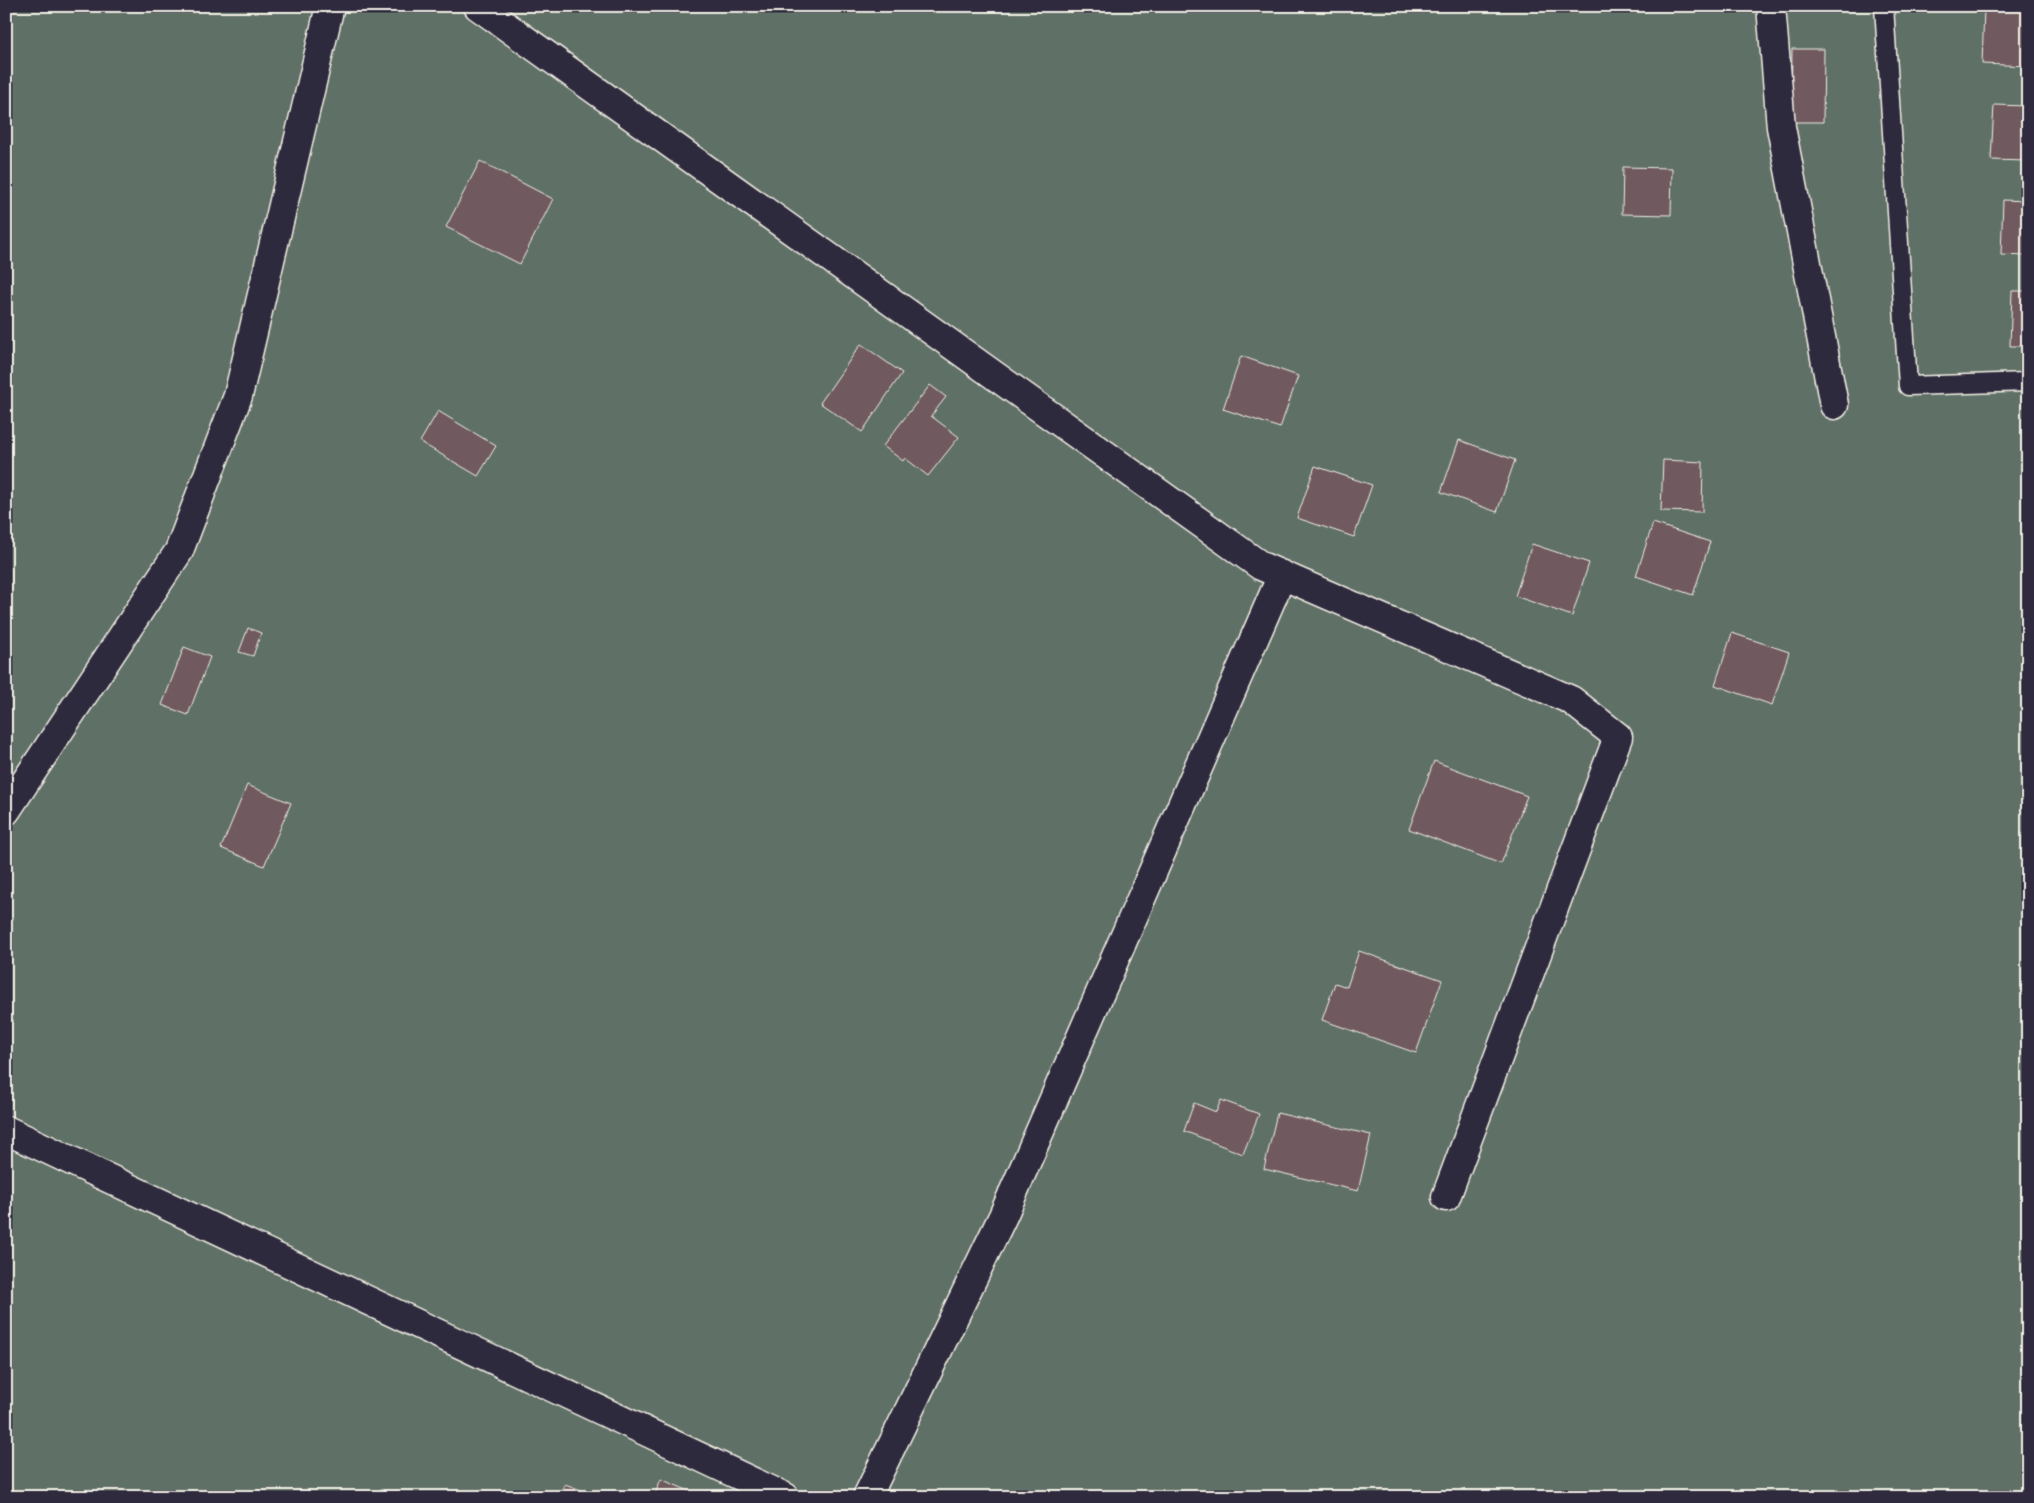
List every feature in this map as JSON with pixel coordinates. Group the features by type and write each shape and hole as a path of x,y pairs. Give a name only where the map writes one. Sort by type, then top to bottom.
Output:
{"street":[{"path":"6,811 179,551 238,396 330,6"},
{"path":"478,6 1261,566 1570,700 1618,737 1446,1197"},
{"path":"1771,6 1781,128 1834,405"},
{"path":"867,1497 1003,1216 1282,575"},
{"path":"6,1130 785,1497"}],"lane":[{"path":"1884,6 1908,386 2028,382"}],"green space":[{"path":"6,6 2028,6 2028,1497 6,1497"}],"building":[{"path":"1984,9 2028,10 2028,66 1982,64"},
{"path":"1792,49 1824,49 1823,122 1791,122"},
{"path":"1994,105 2028,106 2028,161 1991,160"},
{"path":"480,161 553,199 520,264 446,227"},
{"path":"1623,167 1672,168 1671,215 1622,214"},
{"path":"2003,200 2028,201 2028,256 2001,255"},
{"path":"2012,291 2028,291 2028,346 2010,346"},
{"path":"861,344 902,373 862,432 820,403"},
{"path":"1241,356 1298,376 1280,428 1223,409"},
{"path":"930,385 946,397 931,416 959,437 928,476 905,458 903,461 883,446"},
{"path":"438,411 496,446 478,476 420,442"},
{"path":"1459,440 1515,460 1497,512 1441,492"},
{"path":"1663,460 1703,462 1702,512 1661,511"},
{"path":"1315,466 1372,485 1354,537 1297,518"},
{"path":"1653,523 1710,542 1693,595 1636,576"},
{"path":"1532,544 1589,563 1572,616 1515,596"},
{"path":"248,628 261,633 253,656 239,652"},
{"path":"1732,633 1789,652 1772,705 1715,685"},
{"path":"184,647 210,657 188,715 162,705"},
{"path":"1434,761 1527,796 1501,864 1409,829"},
{"path":"247,785 291,803 264,866 221,848"},
{"path":"1359,951 1442,980 1416,1053 1322,1020 1335,983 1347,987"},
{"path":"1221,1100 1259,1114 1243,1154 1184,1131 1194,1103 1216,1112"},
{"path":"1277,1113 1371,1135 1358,1191 1264,1169"},
{"path":"661,1479 689,1491 686,1497 654,1497"},
{"path":"565,1484 600,1497 560,1497"}]}
